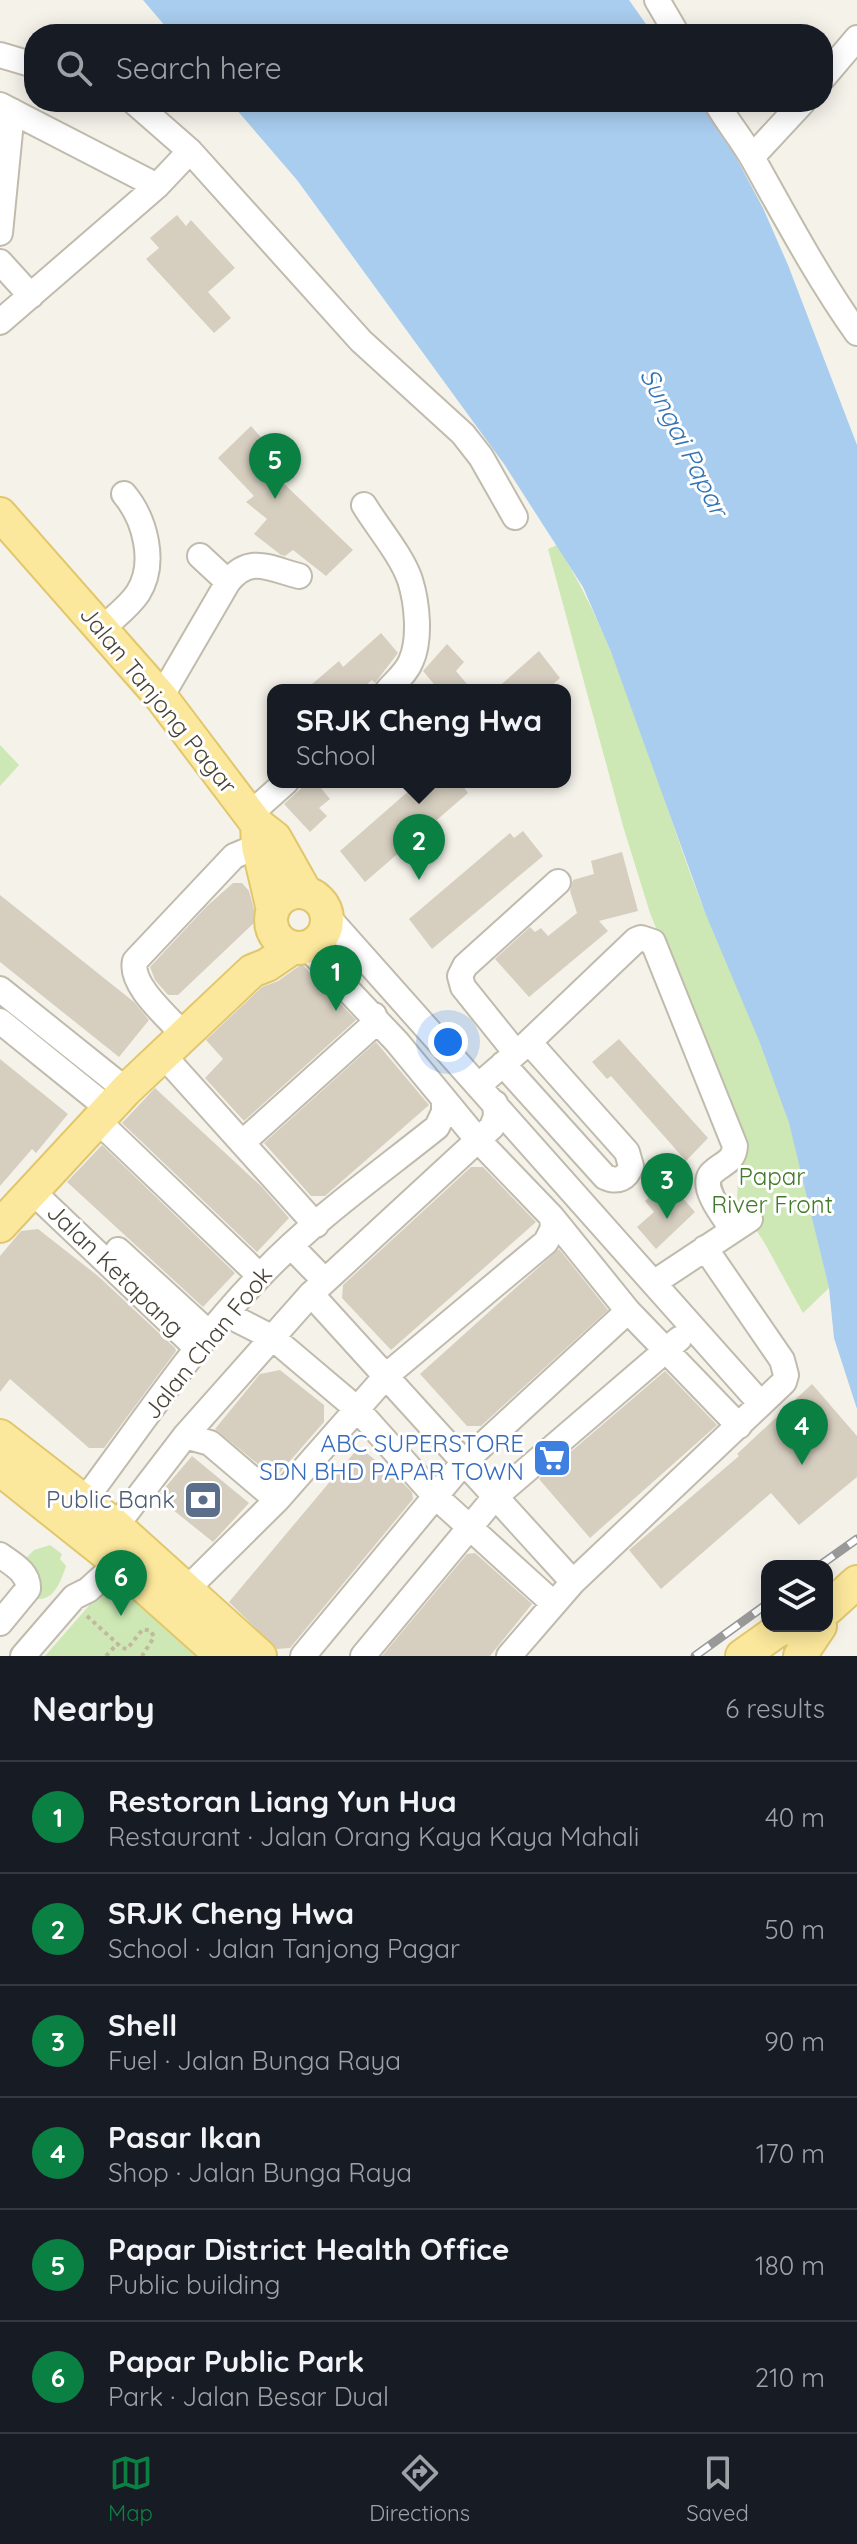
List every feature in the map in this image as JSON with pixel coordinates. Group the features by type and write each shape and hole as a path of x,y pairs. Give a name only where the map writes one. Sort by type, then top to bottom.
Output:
{"main road":[{"name":"Jalan Tanjong Pagar","path":"0,514 161,697 255,828 275,838 317,904"},
{"path":"0,1226 173,1045 252,971 267,965 286,933 255,828"},
{"path":"290,894 317,904 325,932 321,939 286,933 277,903 290,894"},
{"path":"0,1436 84,1501 110,1545 222,1656"},
{"path":"0,1469 110,1545 186,1590 260,1656"},
{"path":"833,1604 857,1582"},
{"path":"742,1656 776,1632"},
{"path":"763,1656 787,1632"},
{"path":"800,1656 816,1632"}],"street":[{"path":"657,0 671,24"},
{"path":"833,66 857,38"},
{"path":"0,55 24,62"},
{"path":"0,233 6,108 157,186"},
{"path":"145,112 190,151 361,341 463,434 481,457 515,517"},
{"path":"723,112 752,157 832,298 857,333"},
{"path":"752,157 794,112"},
{"path":"0,322 157,186 190,151"},
{"path":"0,262 31,296"},
{"path":"102,629 137,595 146,564 144,529 134,506 124,494"},
{"path":"364,505 410,579 413,595 416,647 410,663 393,684"},
{"path":"200,556 228,582"},
{"path":"161,697 228,582 240,568 260,565 299,576"},
{"path":"282,788 234,856 135,961 134,977 173,1045 242,1143 316,1225"},
{"path":"516,1053 627,1152 631,1166 623,1178 605,1177 516,1053 463,987 460,976 465,966 558,882"},
{"path":"317,904 761,1404"},
{"path":"286,933 374,1015 477,1139 552,1217 628,1311 739,1426"},
{"path":"487,1094 516,1053 636,940 653,942 735,1146 732,1157 711,1174 708,1185 715,1204 741,1225 655,1282"},
{"path":"0,989 111,1107 260,1276"},
{"path":"242,1143 372,1026 374,1015"},
{"path":"0,1021 111,1107"},
{"name":"Jalan Chan Fook","path":"23,1656 49,1623 81,1606 110,1545 185,1436 318,1288 492,1127 496,1116 487,1094"},
{"name":"Jalan Chan Fook","path":"84,1501 204,1341 260,1276 291,1246 437,1127 444,1112 444,1100"},
{"name":"Jalan Ketapang","path":"37,1186 204,1341"},
{"path":"186,1590 277,1500 387,1375 546,1242 553,1228 552,1217"},
{"path":"291,1246 318,1288 387,1375 573,1582"},
{"path":"509,1656 573,1582 784,1382 785,1367 705,1248"},
{"path":"303,1656 463,1463 628,1311"},
{"path":"226,1314 273,1338 357,1409 434,1495 554,1604"},
{"path":"363,1656 495,1497 693,1327"},
{"path":"185,1436 210,1443 277,1500"},
{"path":"0,1555 26,1575 28,1589 0,1623"},
{"path":"21,1598 49,1623"}],"path":[{"path":"81,1606 127,1649 143,1629 151,1631 154,1637 152,1644 142,1656"},
{"path":"106,1656 118,1643"}],"green space":[{"name":"Papar River Front","path":"557,545 579,583 615,662 689,870 779,1091 829,1288 803,1313 764,1242 737,1201 740,1136 650,913 623,826 548,549"},
{"path":"0,745 19,765 0,786"},
{"path":"50,1545 62,1554 60,1559 66,1566 54,1592 36,1599 28,1596 21,1563 34,1550"},
{"path":"114,1577 212,1656 45,1656"}],"water":[{"path":"143,0 629,0 646,24 163,24"},
{"name":"Sungai Papar","path":"239,112 707,112 731,148 763,208 857,445 857,1409 834,1338 829,1288 789,1123 760,1043 706,915 611,652 583,587 504,464 297,180"}],"building":[{"path":"177,215 186,226 191,220 235,268 208,292 231,318 214,333 146,259 159,248 150,238"},
{"path":"251,426 289,469 278,478 353,550 326,576 293,550 285,556 281,555 254,534 267,519 246,502 254,496 218,458"},
{"path":"381,633 398,653 375,683 372,680 367,684 312,684 339,661 343,667"},
{"path":"447,644 464,662 456,671 467,684 434,684 423,671"},
{"path":"539,651 560,678 554,684 502,684"},
{"path":"301,788 321,788 330,799 319,808 327,816 310,832 284,804"},
{"path":"412,788 464,788 468,793 365,882 340,851"},
{"path":"523,831 543,856 432,949 409,919 510,833 514,838"},
{"path":"622,852 638,911 599,921 608,931 529,997 495,959 530,927 535,932 541,928 548,936 577,913 570,891 573,880 594,874 591,861"},
{"path":"233,883 242,883 249,891 257,920 178,995 168,995 155,980 150,967"},
{"path":"0,895 134,1002 149,1020 119,1057 0,962"},
{"path":"302,964 356,1020 244,1121 205,1078 223,1059 206,1040 262,987 278,981"},
{"path":"619,1039 708,1138 686,1161 611,1076 607,1079 592,1062"},
{"path":"376,1042 429,1105 325,1196 311,1196 264,1143"},
{"path":"0,1059 68,1114 36,1153 32,1149 0,1186"},
{"path":"155,1088 262,1187 289,1218 257,1252 122,1123"},
{"path":"102,1145 235,1273 203,1307 67,1182"},
{"path":"471,1167 483,1167 536,1222 391,1350 342,1298 343,1285"},
{"path":"668,1181 695,1212 656,1249 637,1227 654,1212 645,1201"},
{"path":"38,1229 98,1276 176,1351 104,1448 89,1448 10,1379 0,1392 0,1256 21,1231"},
{"path":"559,1249 608,1310 481,1426 467,1426 420,1374"},
{"path":"280,1370 324,1405 324,1422 275,1478 215,1429 260,1374"},
{"path":"665,1371 717,1425 590,1538 539,1479"},
{"path":"812,1384 857,1436 857,1477 799,1525 771,1493 661,1589 629,1550 739,1456 737,1454"},
{"path":"359,1447 399,1479 412,1492 413,1499 290,1648 277,1649 229,1602"},
{"name":"Public Bank","path":"192,1456 249,1503 213,1542 157,1497"},
{"path":"475,1553 532,1604 490,1656 382,1656 467,1554"}],"railway":[{"path":"827,1560 857,1539"},
{"path":"695,1656 761,1608"}],"place":[{"name":"Papar District Health Office","path":"275,499"},
{"name":"SRJK Cheng Hwa","path":"419,880"},
{"name":"Restoran Liang Yun Hua","path":"336,1011"},
{"name":"Shell","path":"667,1219"},
{"name":"ABC SUPERSTORE SDN BHD PAPAR TOWN","path":"552,1458"},
{"name":"Pasar Ikan","path":"802,1465"},
{"name":"Public Bank","path":"203,1500"},
{"name":"Papar Public Park","path":"121,1616"}]}
